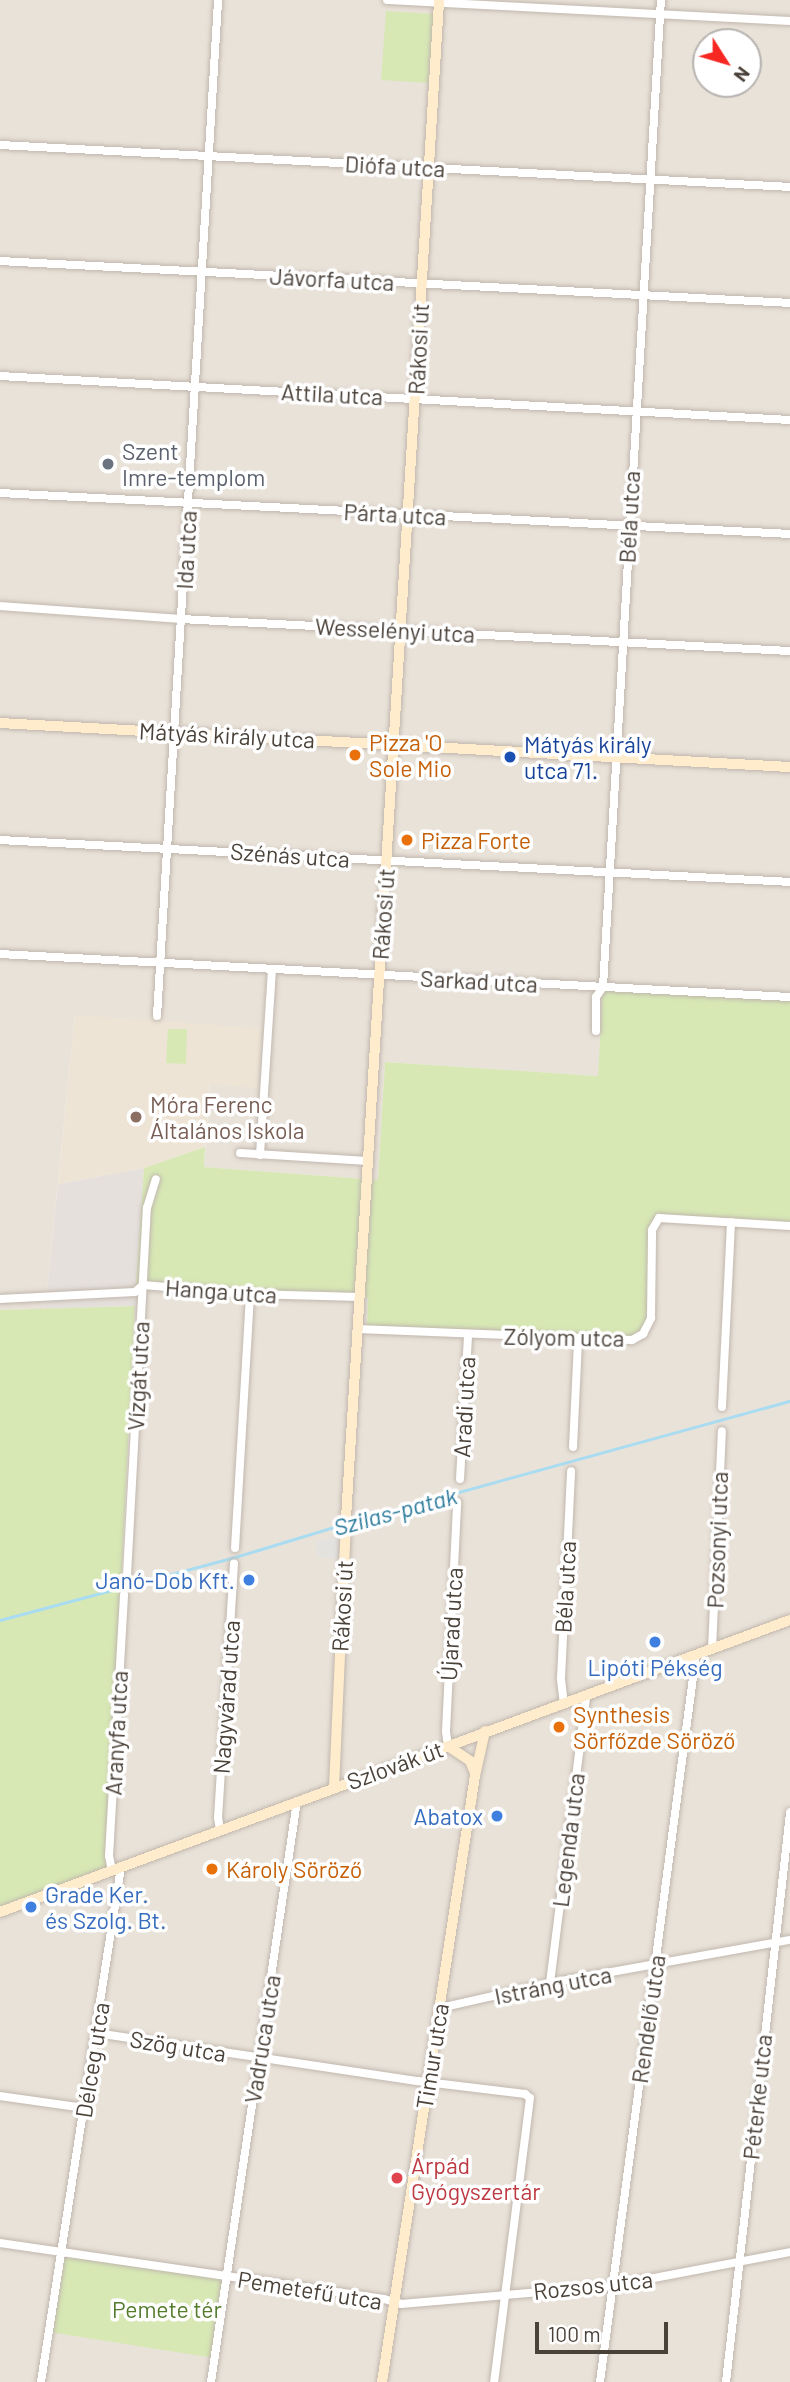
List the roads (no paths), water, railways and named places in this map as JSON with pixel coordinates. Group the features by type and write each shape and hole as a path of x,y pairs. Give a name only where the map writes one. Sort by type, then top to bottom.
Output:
{"main road":[{"name":"Rákosi út","path":"334,1787 345,1531 439,1"},
{"name":"Mátyás király utca","path":"0,723 790,767"},
{"name":"Szlovák út","path":"0,1912 790,1620"},
{"name":"Timur utca","path":"382,2382 475,1776 485,1731"},
{"path":"448,1746 470,1762 475,1776"}],"street":[{"name":"Ida utca","path":"157,1016 218,0"},
{"path":"387,0 790,21"},
{"name":"Béla utca","path":"596,1031 596,997 603,987 634,411 661,0"},
{"name":"Diófa utca","path":"0,145 790,187"},
{"name":"Jávorfa utca","path":"0,261 790,303"},
{"name":"Attila utca","path":"0,376 790,420"},
{"name":"Párta utca","path":"0,494 790,534"},
{"name":"Wesselényi utca","path":"0,606 181,619 790,651"},
{"name":"Szénás utca","path":"0,840 790,882"},
{"name":"Sarkad utca","path":"0,954 379,977 790,997"},
{"path":"260,1154 272,970"},
{"path":"240,1153 368,1161"},
{"name":"Vízgát utca","path":"127,1575 147,1208 156,1179"},
{"name":"Zólyom utca","path":"357,1329 632,1340 646,1329 652,1311 652,1230 659,1218 790,1226"},
{"path":"722,1407 731,1222"},
{"name":"Hanga utca","path":"0,1299 135,1292 143,1285 250,1294 359,1297"},
{"path":"235,1548 250,1294"},
{"name":"Aradi utca","path":"460,1479 468,1335"},
{"path":"573,1447 578,1339"},
{"name":"Pozsonyi utca","path":"712,1649 722,1431"},
{"name":"Béla utca","path":"564,1704 561,1678 571,1471"},
{"name":"Újarad utca","path":"448,1746 446,1731 457,1502"},
{"name":"Nagyvárad utca","path":"220,1830 218,1818 234,1564"},
{"name":"Aranyfa utca","path":"117,1869 109,1856 124,1594"},
{"name":"Rendelő utca","path":"600,2382 696,1655"},
{"name":"Legenda utca","path":"550,1983 586,1696"},
{"name":"Vadruca utca","path":"227,2277 297,1801"},
{"name":"Péterke utca","path":"726,2382 790,1813"},
{"name":"Délceg utca","path":"62,2252 96,2033 117,1869"},
{"name":"Istráng utca","path":"440,2008 550,1983 790,1940"},
{"name":"Szög utca","path":"96,2033 525,2094 530,2098 507,2293"},
{"path":"0,2096 84,2108"},
{"path":"0,2243 227,2277 211,2382"},
{"path":"41,2382 62,2252"},
{"name":"Rozsos utca","path":"394,2302 428,2303 507,2293 612,2286 790,2252"},
{"name":"Pemetefű utca","path":"227,2277 394,2302"},
{"path":"494,2382 507,2293"}],"waterway":[{"name":"Szilas-patak","path":"350,1522 790,1401"},
{"name":"Szilas-patak","path":"0,1620 232,1558 344,1524"}],"place":[{"name":"Szent Imre-templom","path":"108,464"},
{"name":"Pizza 'O Sole Mio","path":"355,755"},
{"name":"Mátyás király utca 71.","path":"510,757"},
{"name":"Pizza Forte","path":"407,840"},
{"name":"Móra Ferenc Általános Iskola","path":"136,1117"},
{"name":"Janó-Dob Kft.","path":"249,1580"},
{"name":"Lipóti Pékség","path":"655,1642"},
{"name":"Synthesis Sörfőzde Söröző","path":"559,1727"},
{"name":"Abatox","path":"497,1816"},
{"name":"Károly Söröző","path":"212,1869"},
{"name":"Grade Ker. és Szolg. Bt.","path":"31,1907"},
{"name":"Árpád Gyógyszertár","path":"397,2178"}],"park label":[{"name":"Pemete tér","path":"167,2309"}]}
